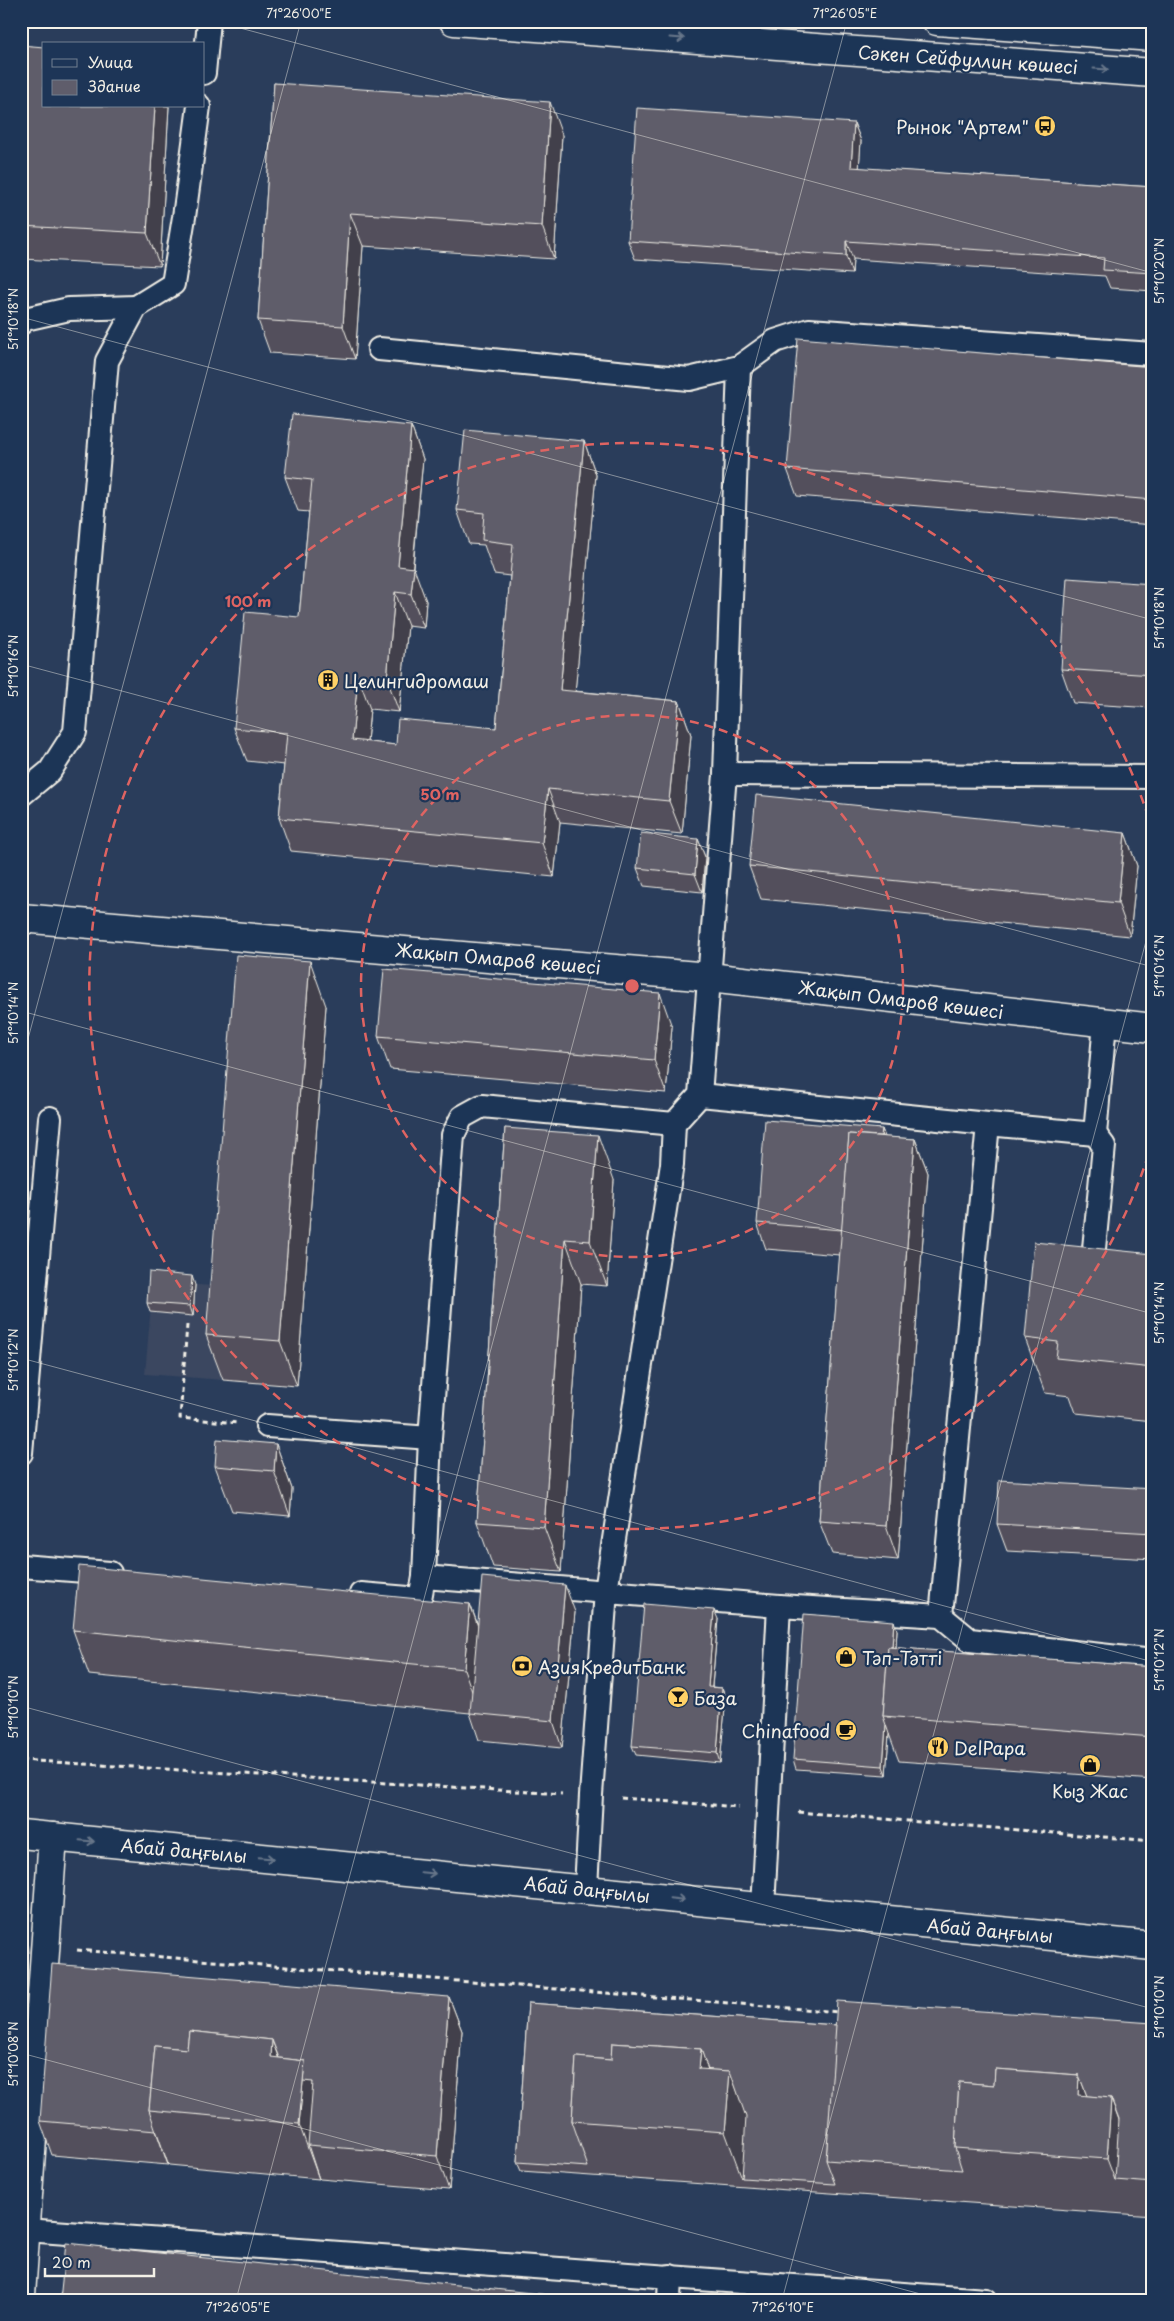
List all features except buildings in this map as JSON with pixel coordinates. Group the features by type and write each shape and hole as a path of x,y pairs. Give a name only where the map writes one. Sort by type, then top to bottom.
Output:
{"street":[{"name":"Сәкен Сейфуллин көшесі","path":"454,21 1153,73"},
{"name":"Сәкен Сейфуллин көшесі","path":"937,21 1153,37"},
{"name":"Жақып Омаров көшесі","path":"21,918 709,976 1153,1028"},
{"name":"Абай даңғылы","path":"21,1834 586,1888 763,1908 1153,1946"},
{"path":"21,2294 53,1837"}],"lane":[{"path":"205,62 209,21"},
{"path":"21,795 50,771 75,732 107,361 136,307 173,284 199,108"},
{"path":"21,323 25,319 69,309 136,307"},
{"path":"379,349 689,379 738,367 775,341 809,330 1153,354"},
{"path":"586,1888 606,1591 672,1164 674,1124 700,1096 725,774 738,367"},
{"path":"725,774 1153,777"},
{"path":"1092,1269 1104,1146 1095,1134 1105,1022"},
{"path":"700,1096 1095,1134"},
{"path":"342,1593 420,1599 424,1577 430,1438 453,1135 462,1117 482,1106 674,1124"},
{"path":"21,1453 50,1118"},
{"path":"941,1616 988,1124"},
{"path":"267,1426 430,1438"},
{"path":"21,1566 128,1575"},
{"path":"424,1577 779,1606 941,1616 970,1640 1153,1661"},
{"path":"763,1908 779,1606"},
{"path":"26,2230 986,2300"},
{"path":"669,2300 670,2276"}],"path":[{"path":"187,1325 180,1418 267,1426"},
{"path":"44,1948 846,2012"}],"shaded area":[{"path":"153,1282 230,1287 223,1380 145,1374"}],"place":[{"name":"Рынок \"Артем\"","path":"1045,126"},
{"name":"Целингидромаш","path":"328,680"},
{"name":"Тәп-Тәтті","path":"846,1657"},
{"name":"АзияКредитБанк","path":"522,1666"},
{"name":"База","path":"678,1697"},
{"name":"Chinafood","path":"846,1730"},
{"name":"DelPapa","path":"938,1747"},
{"name":"Кыз Жас","path":"1090,1765"}]}
